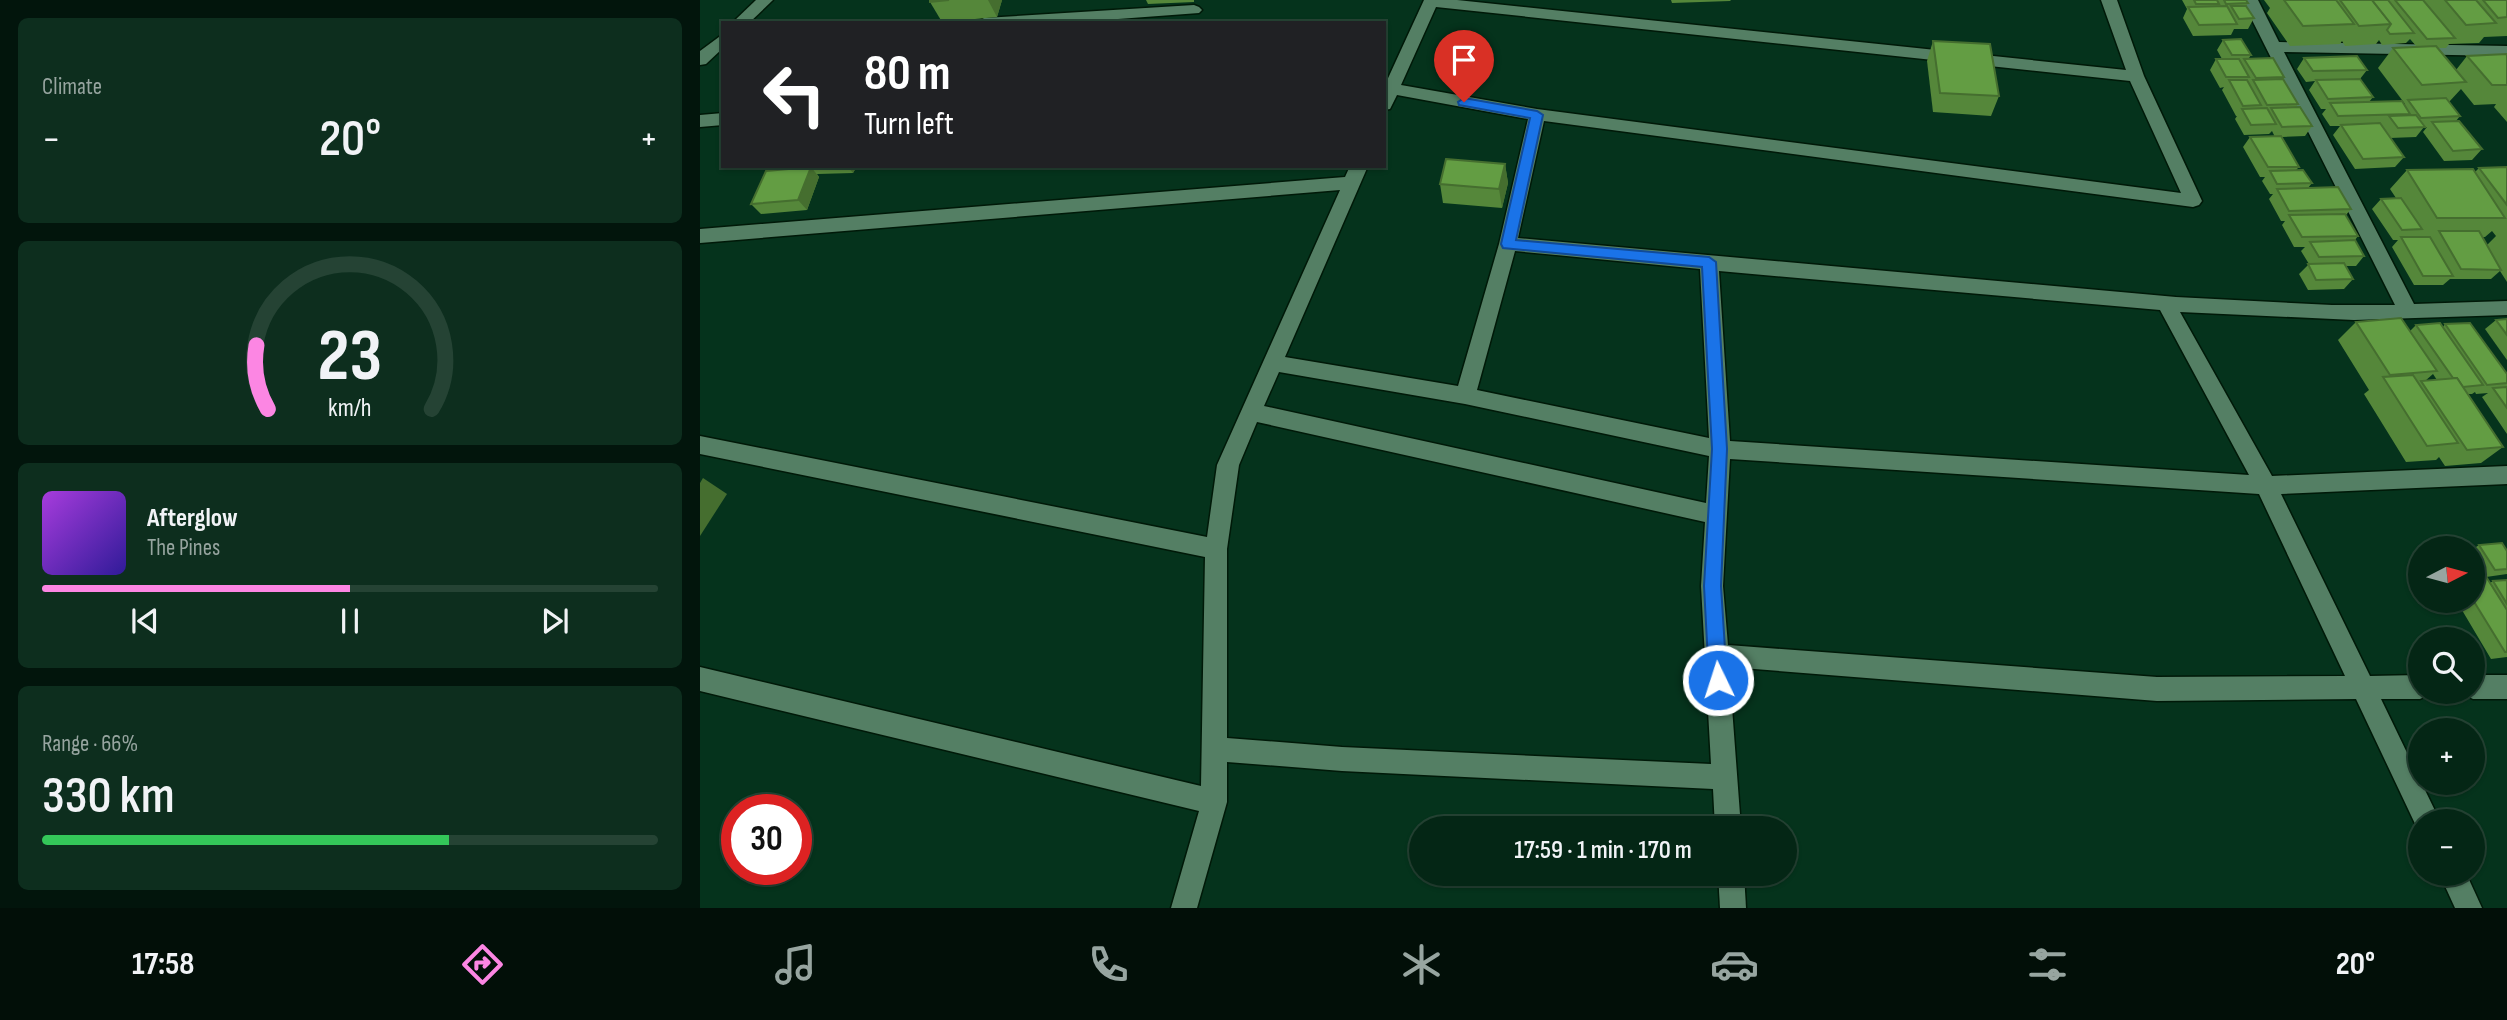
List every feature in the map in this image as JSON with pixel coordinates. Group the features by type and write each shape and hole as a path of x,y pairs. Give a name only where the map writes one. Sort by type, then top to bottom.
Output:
{"street":[{"path":"742,21 765,0"},
{"path":"2109,0 2136,76 2193,201 1537,115 1389,85 1432,1 2136,76"},
{"path":"2250,0 2408,312"},
{"path":"1019,21 1193,11"},
{"path":"700,60 721,41"},
{"path":"2274,47 2507,51"},
{"path":"1465,397 1508,244 1537,115"},
{"path":"700,121 721,119"},
{"path":"700,236 1355,175 1228,465 1216,549 1214,802 1184,908"},
{"path":"1508,244 2166,304 2332,312 2507,308"},
{"path":"1709,262 1720,449 1712,586 1727,816"},
{"path":"2166,304 2266,485 2421,809"},
{"path":"1273,363 1465,397 1720,449 2266,485 2507,475"},
{"path":"1252,412 1716,515"},
{"path":"700,445 1216,549"},
{"path":"1717,656 1862,664 2157,689 2408,687"},
{"path":"700,678 1214,802"},
{"path":"2485,687 2507,687"},
{"path":"1214,748 1342,759 1725,777"},
{"path":"1732,886 1733,908"},
{"path":"2458,886 2469,908"}],"building":[{"path":"2194,0 2217,0 2219,4 2196,4"},
{"path":"2224,0 2246,0 2248,3 2226,4"},
{"path":"2284,0 2336,0 2354,24 2303,26"},
{"path":"2340,0 2372,0 2391,24 2359,26"},
{"path":"2372,0 2388,0 2414,33 2390,34 2387,30 2391,24"},
{"path":"2395,0 2423,0 2455,38 2427,39"},
{"path":"2445,0 2476,0 2496,23 2466,25"},
{"path":"2483,0 2507,0 2507,17 2498,18"},
{"path":"2227,6 2237,24 2199,25 2188,7"},
{"path":"2231,6 2246,6 2254,18 2239,19"},
{"path":"2241,39 2251,55 2232,55 2223,40"},
{"path":"1933,41 1990,44 1999,96 1940,93"},
{"path":"2436,46 2466,82 2422,85 2393,48"},
{"path":"2507,54 2507,85 2492,85 2467,56"},
{"path":"2357,56 2367,70 2313,71 2304,58"},
{"path":"2273,58 2284,77 2256,78 2244,59"},
{"path":"2216,59 2239,59 2249,77 2226,77"},
{"path":"2283,79 2298,104 2267,105 2253,80"},
{"path":"2360,79 2373,97 2328,99 2316,80"},
{"path":"2229,80 2247,80 2261,105 2243,106"},
{"path":"2446,98 2460,116 2421,118 2408,100"},
{"path":"2402,101 2410,114 2338,116 2330,103"},
{"path":"2300,107 2312,126 2282,127 2271,108"},
{"path":"2267,108 2276,124 2251,125 2242,109"},
{"path":"2416,115 2425,127 2398,128 2389,116"},
{"path":"2459,121 2482,149 2453,151 2432,122"},
{"path":"2380,123 2404,157 2363,159 2341,125"},
{"path":"2281,136 2299,167 2268,167 2250,137"},
{"path":"1446,159 1505,164 1499,189 1440,184"},
{"path":"2507,167 2507,205 2479,168"},
{"path":"811,168 798,200 751,204 766,171"},
{"path":"2473,169 2505,218 2437,218 2407,170"},
{"path":"2303,170 2312,183 2277,184 2270,171"},
{"path":"2338,187 2351,209 2289,211 2277,189"},
{"path":"2401,198 2422,229 2402,230 2381,199"},
{"path":"2345,214 2358,236 2302,237 2289,215"},
{"path":"2439,231 2479,231 2501,270 2461,269"},
{"path":"2401,237 2430,237 2453,276 2423,276"},
{"path":"2355,240 2364,256 2319,257 2310,242"},
{"path":"2344,263 2353,279 2316,280 2308,264"},
{"path":"2401,318 2437,371 2390,375 2356,322"},
{"path":"2507,319 2507,335 2496,320"},
{"path":"2440,323 2483,385 2463,387 2457,378 2453,378 2416,325"},
{"path":"2470,323 2507,374 2507,383 2487,385 2445,324"},
{"path":"2413,375 2458,443 2427,446 2383,377"},
{"path":"2457,378 2503,447 2467,450 2421,381"},
{"path":"2507,387 2507,408 2493,388"},
{"path":"2502,543 2507,551 2507,569 2495,570 2485,554 2485,544"},
{"path":"2485,575 2507,610 2505,652 2481,613 2485,613"},
{"path":"2507,580 2507,604 2493,581"}],"route":[{"path":"1464,102 1537,115 1508,244 1709,262 1720,449 1712,586 1718,680"}]}
